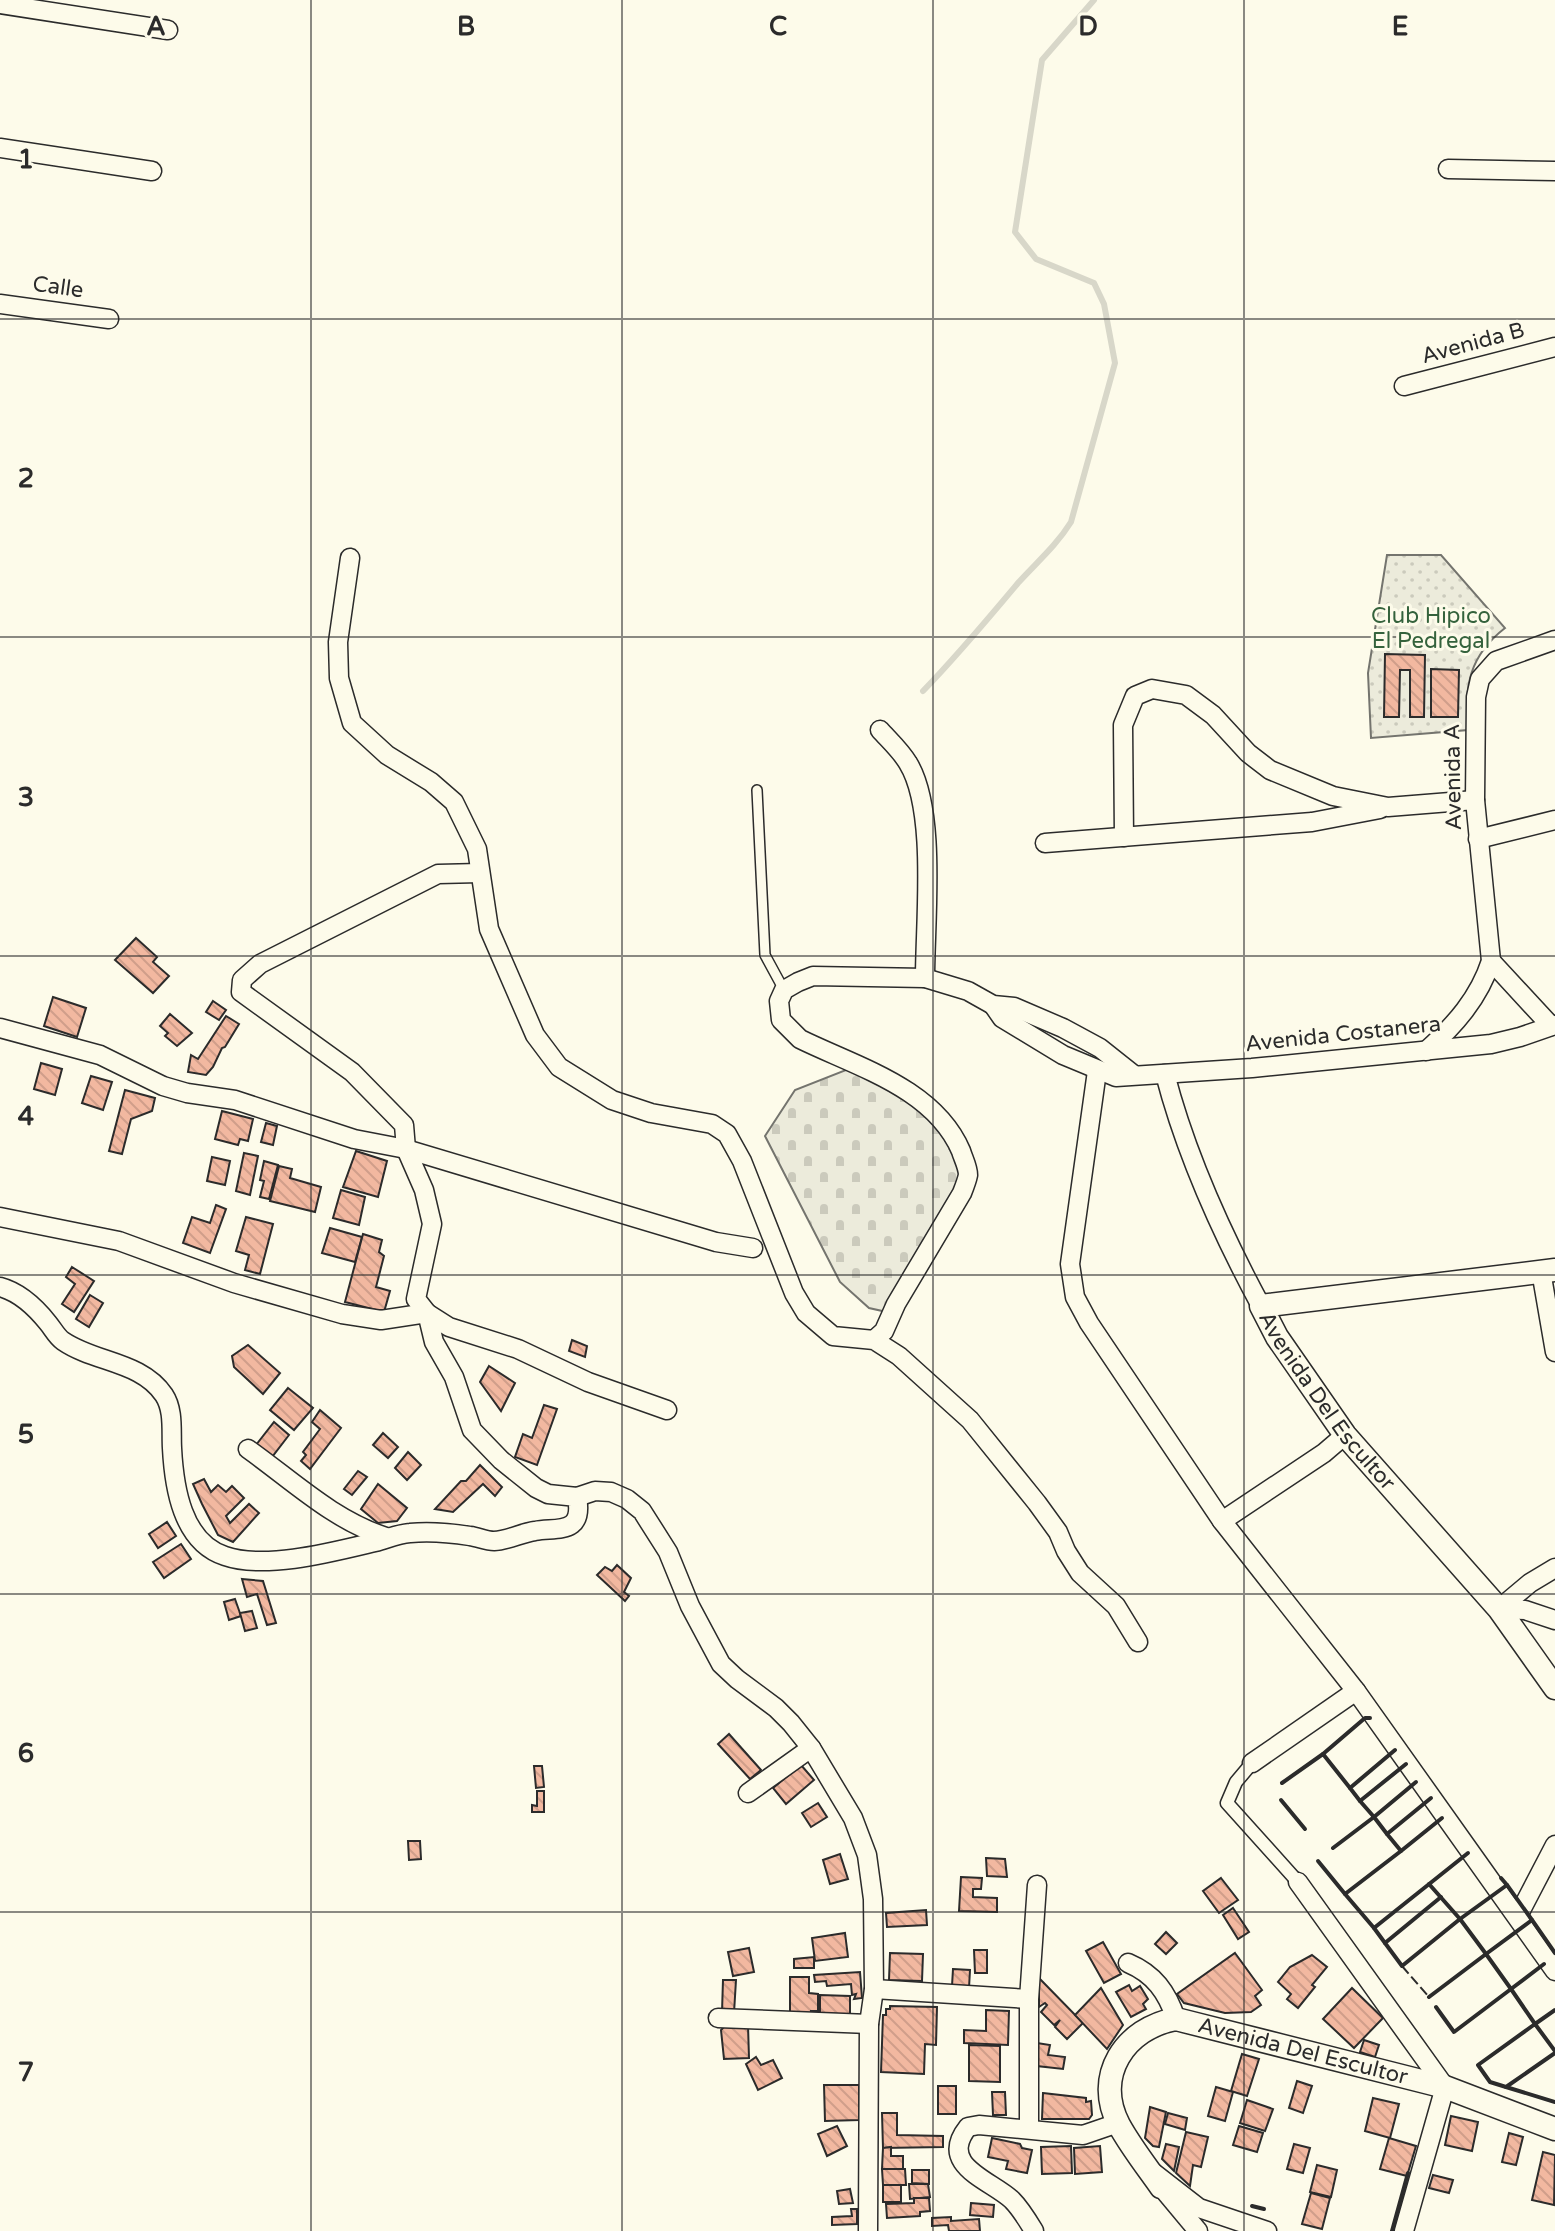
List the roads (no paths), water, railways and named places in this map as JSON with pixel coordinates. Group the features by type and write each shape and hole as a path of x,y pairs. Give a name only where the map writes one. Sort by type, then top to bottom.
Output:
{"street":[{"path":"0,4 168,30"},
{"path":"0,148 152,171"},
{"path":"1448,169 1555,171"},
{"name":"Calle","path":"0,304 109,319"},
{"name":"Avenida B","path":"1404,386 1555,347"},
{"path":"350,558 338,654 339,678 352,723 387,755 431,782 454,802 477,849 489,929 535,1035 559,1067 612,1100 651,1113 712,1124 727,1134 742,1161 794,1293 806,1313 833,1336 874,1340 899,1356 970,1420 1044,1513 1080,1573 1116,1606 1138,1642"},
{"name":"Avenida A","path":"1491,961 1475,800 1476,697 1480,679 1496,661 1555,640"},
{"path":"1124,837 1123,725 1135,696 1152,689 1186,695 1213,715 1248,753 1286,778 1333,796 1388,807"},
{"path":"880,730 908,762 922,794 926,824 925,978"},
{"path":"1045,843 1312,822 1367,814 1388,807 1475,800"},
{"path":"1478,839 1555,820"},
{"path":"480,873 438,874 260,964 242,980 241,992 352,1072 404,1125 406,1149 424,1190 432,1224 416,1299 427,1313 449,1327 518,1349 588,1382 667,1410"},
{"path":"1426,1051 1453,1027 1467,1008 1484,982 1491,961 1553,1025"},
{"path":"874,1340 884,1331 896,1304 962,1193 968,1174 965,1160 953,1133 934,1111 908,1091 789,1031 781,1020 779,1001 784,990 813,976 925,978 968,991 993,1005 1014,1007 1063,1028 1100,1048 1134,1075"},
{"path":"993,1005 1002,1018 1097,1071 1070,1264 1075,1297 1089,1323 1222,1521 1356,1691 1555,1971"},
{"name":"Avenida Costanera","path":"1097,1071 1116,1077 1426,1051 1491,1044 1553,1025"},
{"path":"0,1028 100,1055 163,1086 235,1100 354,1139 406,1149 716,1242 753,1248"},
{"name":"Avenida Del Escultor","path":"1165,1074 1186,1140 1223,1235 1277,1337 1345,1435 1499,1609 1555,1688"},
{"path":"0,1217 119,1241 234,1283 342,1314 381,1320 427,1313"},
{"path":"1261,1306 1548,1270 1555,1352"},
{"path":"0,1287 25,1300 60,1339 82,1352 122,1365 146,1377 164,1395 170,1413 172,1452 181,1507 203,1544 223,1556 247,1561 306,1555 413,1532 459,1534 491,1541 537,1530 557,1531 574,1522 577,1497"},
{"path":"427,1313 434,1342 454,1377 472,1430 501,1460 548,1494 577,1497 595,1491 611,1492 642,1511 668,1552 690,1606 721,1664 776,1708 811,1748 853,1818 867,1855 873,1899 868,2231"},
{"path":"1222,1521 1324,1453 1345,1435"},
{"path":"248,1449 326,1509 363,1530 387,1538"},
{"path":"1499,1609 1530,1583 1555,1568"},
{"path":"1499,1609 1525,1610 1555,1620"},
{"path":"1356,1691 1252,1763 1236,1782 1227,1803 1298,1882 1445,2087 1404,2231"},
{"path":"748,1793 811,1748"},
{"path":"1518,1916 1555,1845"},
{"path":"1029,2128 1029,1999 1037,1885"},
{"path":"1128,1963 1155,1979 1170,2001 1176,2019"},
{"path":"874,1989 1029,1999"},
{"path":"718,2018 869,2024"},
{"name":"Avenida Del Escultor","path":"1198,2231 1155,2178 1118,2123 1111,2101 1111,2083 1120,2053 1152,2024 1185,2019 1445,2087 1555,2129"},
{"path":"1034,2231 1014,2202 971,2173 961,2159 959,2141 968,2127 1029,2128 1048,2133 1083,2135 1118,2123"},
{"path":"1155,2178 1199,2208 1267,2231"}],"lane":[{"path":"757,790 765,955 784,990"}],"waterway":[{"path":"923,691 1071,522 1115,363 1104,304 1094,283 1036,259 1015,232 1042,60 1094,0"}],"park label":[{"name":"Club Hipico El Pedregal","path":"1431,628"}]}
